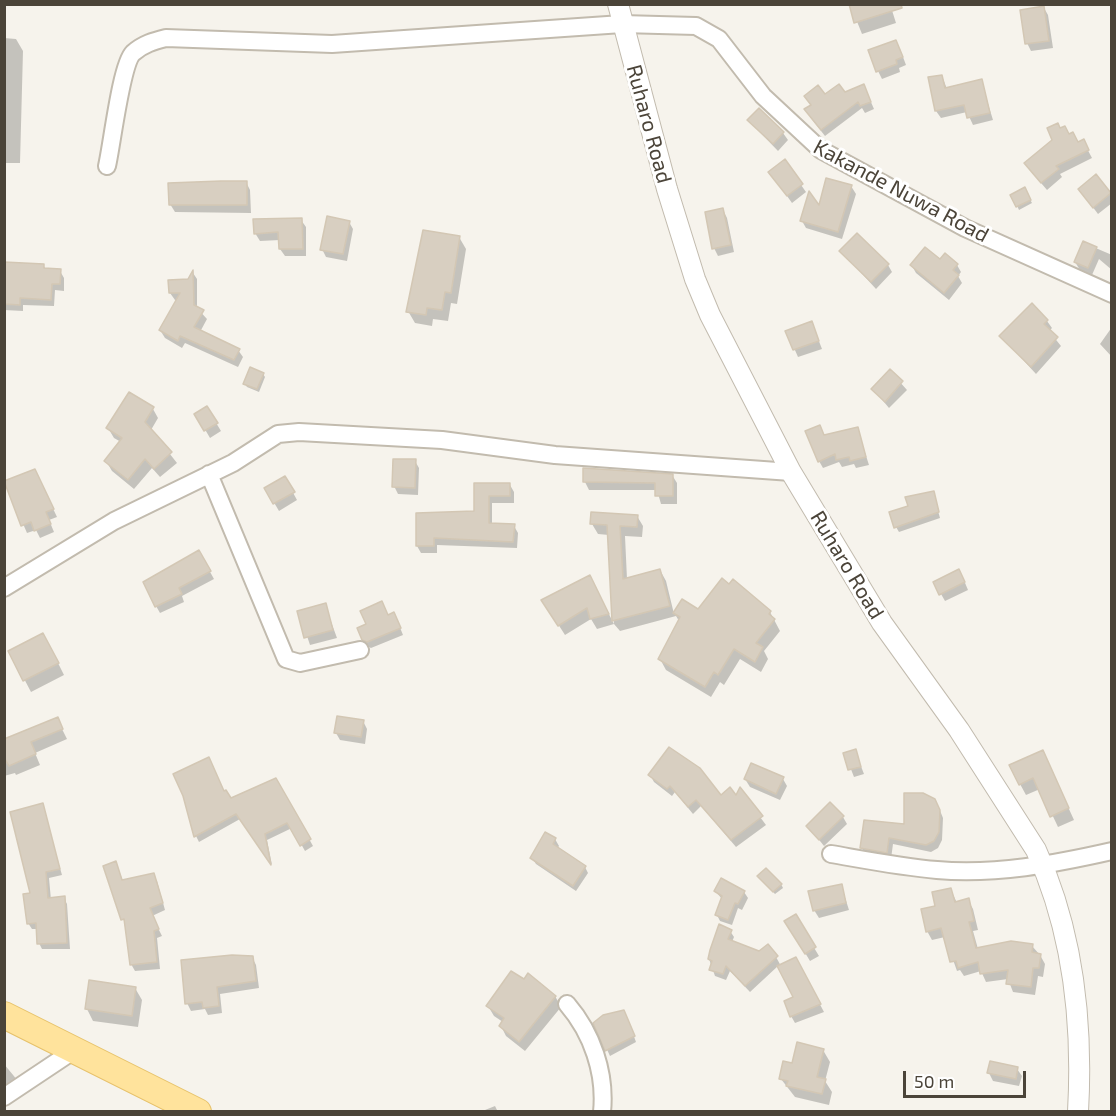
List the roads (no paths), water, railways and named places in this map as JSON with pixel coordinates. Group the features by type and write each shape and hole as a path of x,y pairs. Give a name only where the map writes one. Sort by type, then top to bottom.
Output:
{"main road":[{"path":"4,1015 198,1112"}],"street":[{"name":"Kakande Nuwa Road","path":"107,166 123,83 131,55 147,43 166,38 194,37 332,44 620,14 696,26 708,31 719,39 775,110 821,150 965,228 1112,294"},
{"name":"Ruharo Road","path":"620,14 667,189 695,279 710,315 791,472 882,623 959,730 1036,850 1043,865 1056,904 1074,987 1080,1051 1078,1112"},
{"path":"4,588 114,521 209,474 278,434 299,432 442,440 555,455 791,472"},
{"path":"209,474 285,659 300,663 360,650"},
{"path":"831,854 939,870 967,871 1043,865 1112,850"},
{"path":"567,1004 578,1017 601,1071 604,1092 602,1112"},
{"path":"4,1097 73,1051"}]}
